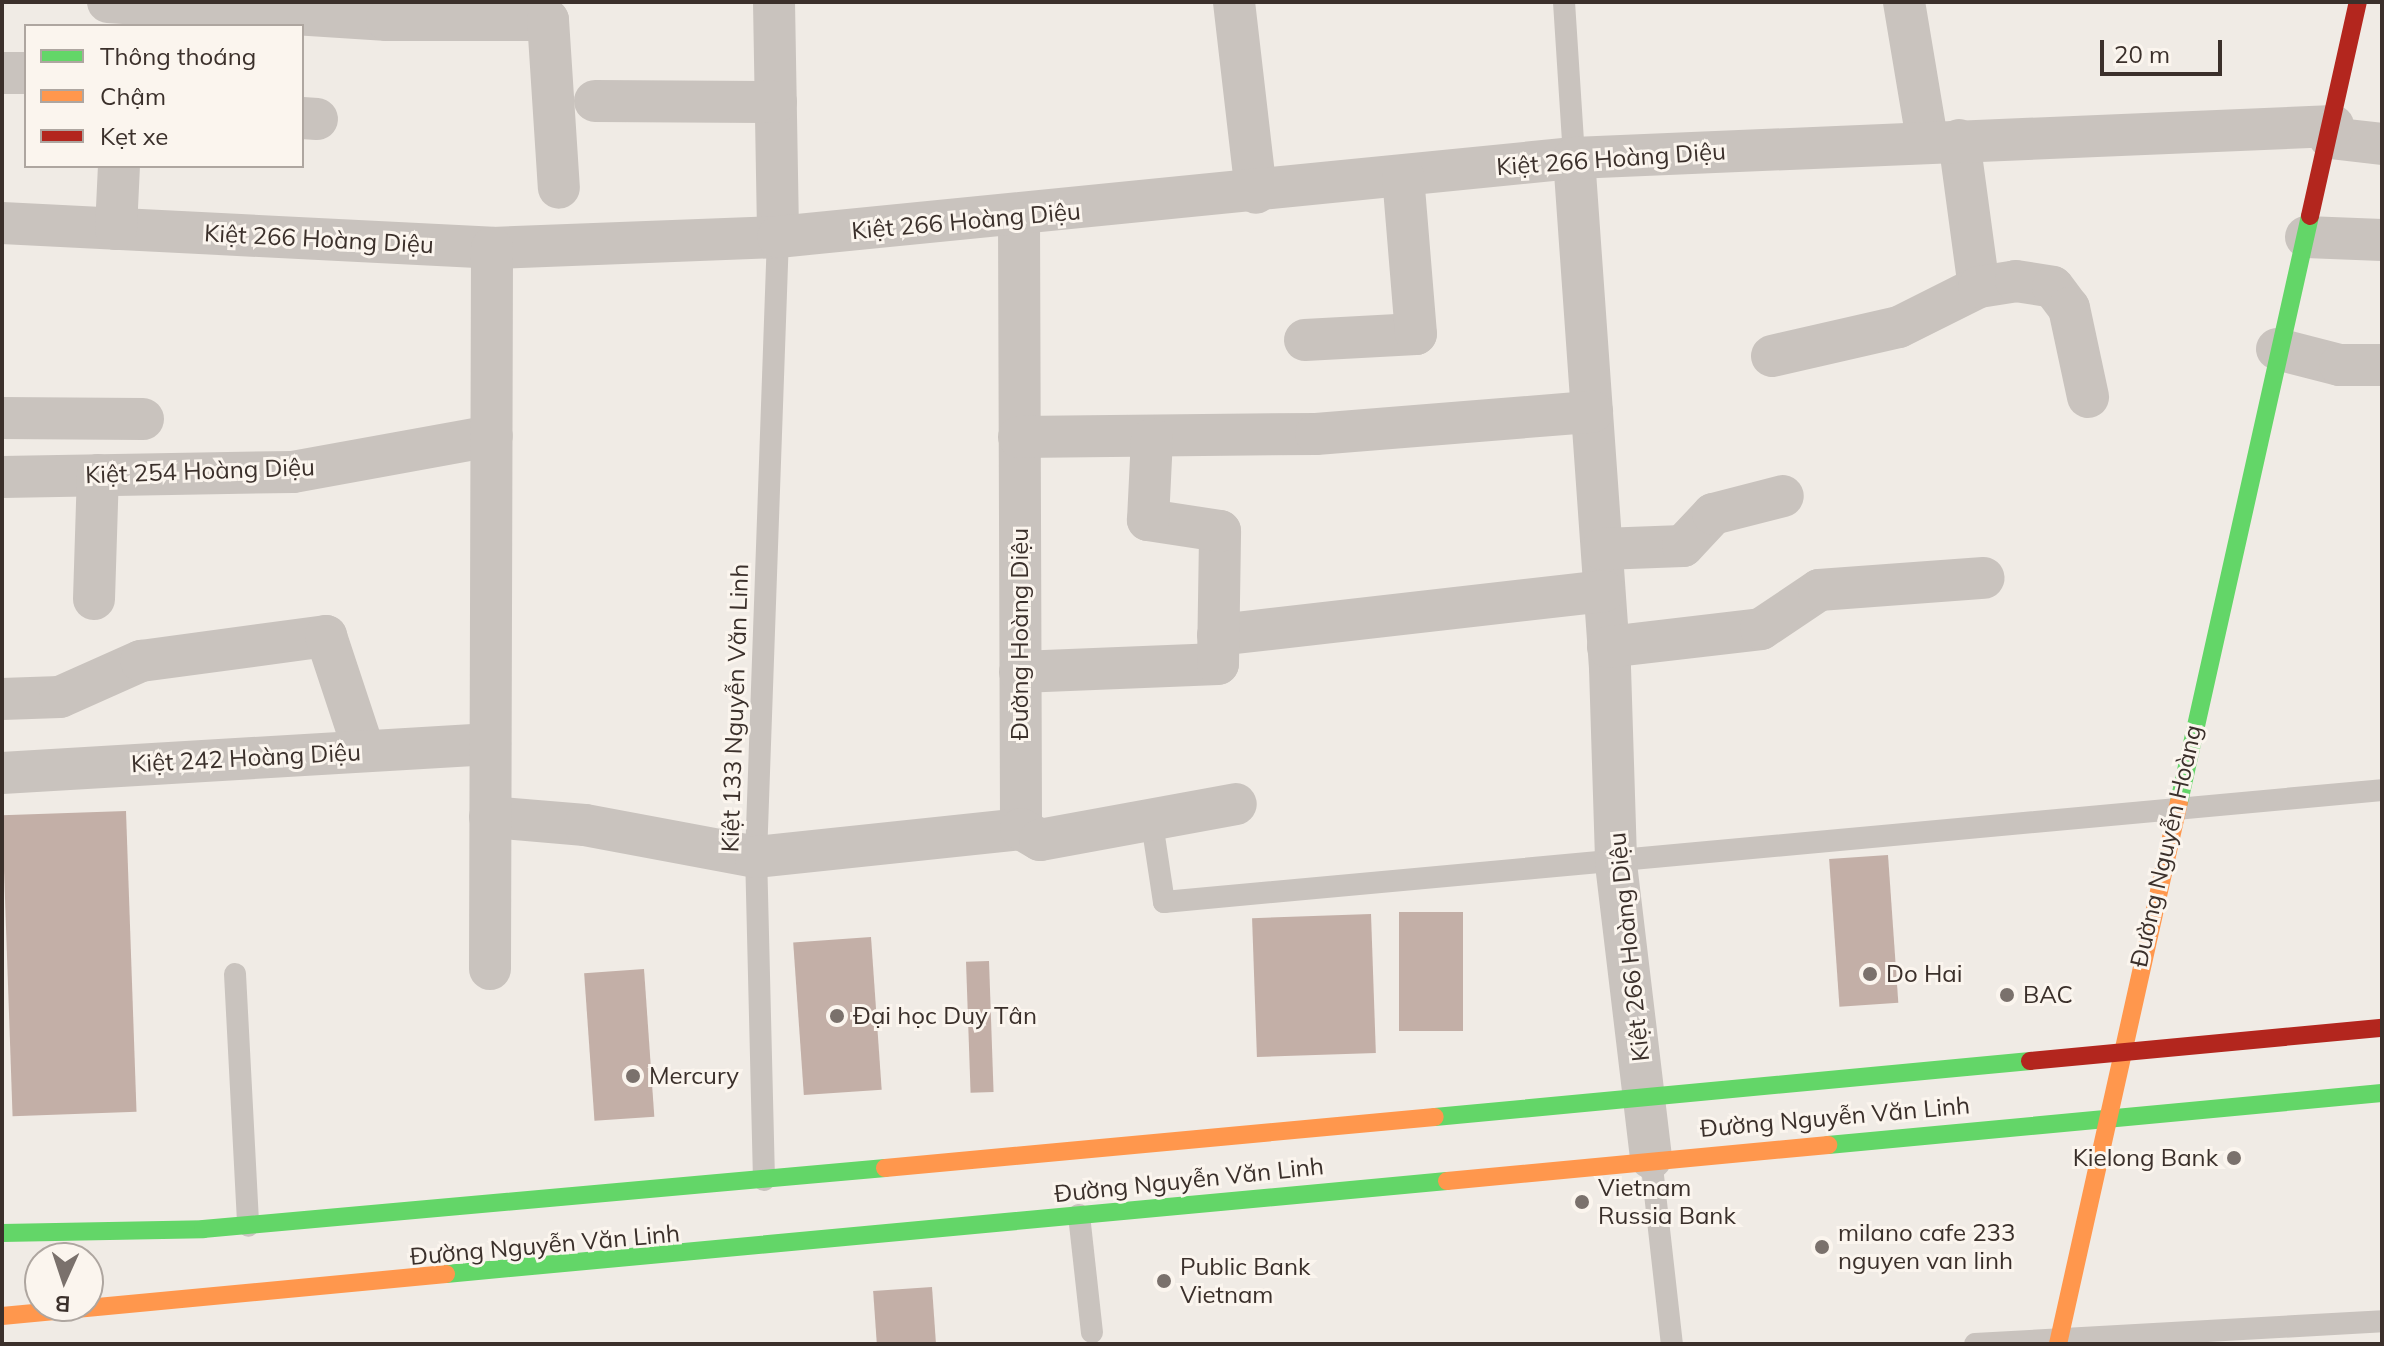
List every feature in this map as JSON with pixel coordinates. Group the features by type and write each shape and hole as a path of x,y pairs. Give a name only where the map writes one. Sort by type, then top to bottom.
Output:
{"main road":[{"name":"Đường Nguyễn Hoàng","path":"2059,1339 2277,349 2332,132 2358,2"},
{"name":"Đường Nguyễn Văn Linh","path":"2,1233 248,1226 721,1191 764,1180 2121,1049 2382,1028"},
{"name":"Đường Nguyễn Văn Linh","path":"2,1316 725,1253 1651,1158 2382,1093"},
{"path":"723,1226 725,1253"}],"street":[{"path":"108,2 207,17 482,11 548,20 559,188"},
{"path":"774,2 778,237"},
{"path":"1234,2 1256,193"},
{"path":"1904,2 1943,140 1979,287"},
{"path":"2,73 24,73"},
{"path":"595,101 776,102"},
{"name":"Kiệt 266 Hoàng Diệu","path":"2,223 492,248 778,237 1019,218 1574,158 1943,140 2332,132 2382,144"},
{"name":"Kiệt 266 Hoàng Diệu","path":"1574,158 1608,647 1616,797 1616,864 1651,1158"},
{"path":"116,229 119,168"},
{"path":"1305,340 1416,334 1403,177"},
{"name":"Đường Hoàng Diệu","path":"1019,218 1021,829"},
{"path":"2306,237 2382,240"},
{"path":"490,969 492,248"},
{"path":"1772,356 1899,327 1979,287 2016,281 2053,287 2069,308 2088,397"},
{"path":"2277,349 2340,365 2382,365"},
{"path":"1019,437 1152,439 1592,412"},
{"path":"2,418 143,419"},
{"name":"Kiệt 254 Hoàng Diệu","path":"2,477 293,472 492,436"},
{"path":"1020,672 1218,664 1220,531 1148,520 1152,439"},
{"path":"94,599 98,475"},
{"path":"1602,549 1683,546 1713,514 1783,496"},
{"path":"1608,647 1761,629 1819,590 1984,578"},
{"path":"1218,635 1604,591"},
{"path":"2,699 60,697 141,661 326,636 364,751"},
{"name":"Kiệt 242 Hoàng Diệu","path":"2,773 490,744"},
{"path":"490,817 585,825 756,857 1021,829 1040,840 1152,823 1236,804"}],"lane":[{"path":"1564,2 1574,158"},
{"name":"Kiệt 133 Nguyễn Văn Linh","path":"764,1180 756,857 778,237"},
{"path":"1152,823 1164,902 1616,864 2382,790"},
{"path":"235,974 248,1226"},
{"path":"1651,1158 1672,1344"},
{"path":"1079,1215 1092,1332"},
{"path":"1975,1344 2059,1339 2326,1335 2382,1321"}],"building":[{"path":"126,811 137,1112 13,1116 2,815"},
{"path":"1888,855 1898,1003 1839,1007 1829,859"},
{"path":"1399,912 1463,912 1463,1031 1399,1031"},
{"path":"1371,914 1376,1053 1257,1057 1252,918"},
{"name":"Đại học Duy Tân","path":"871,937 882,1090 804,1095 793,942"},
{"path":"989,961 994,1092 971,1093 966,962"},
{"path":"644,969 654,1117 594,1121 584,973"},
{"path":"932,1287 936,1344 877,1344 873,1291"}],"traffic: fast":[{"path":"2179,802 2310,216"},
{"path":"1435,1117 2030,1061"},
{"path":"1828,1145 2382,1093"},
{"path":"2,1233 203,1229 885,1168"},
{"path":"446,1274 1447,1181"}],"traffic: slow":[{"path":"2058,1344 2179,802"},
{"path":"885,1168 1435,1117"},
{"path":"1447,1181 1828,1145"},
{"path":"2,1316 446,1274"}],"traffic: jam":[{"path":"2310,216 2358,2"},
{"path":"2030,1061 2382,1028"}],"place":[{"name":"Do Hai","path":"1870,974"},
{"name":"BAC","path":"2007,995"},
{"name":"Đại học Duy Tân","path":"837,1016"},
{"name":"Mercury","path":"633,1076"},
{"name":"Kielong Bank","path":"2234,1158"},
{"name":"Vietnam Russia Bank","path":"1582,1202"},
{"name":"milano cafe 233 nguyen van linh","path":"1822,1247"},
{"name":"Public Bank Vietnam","path":"1164,1281"}]}
